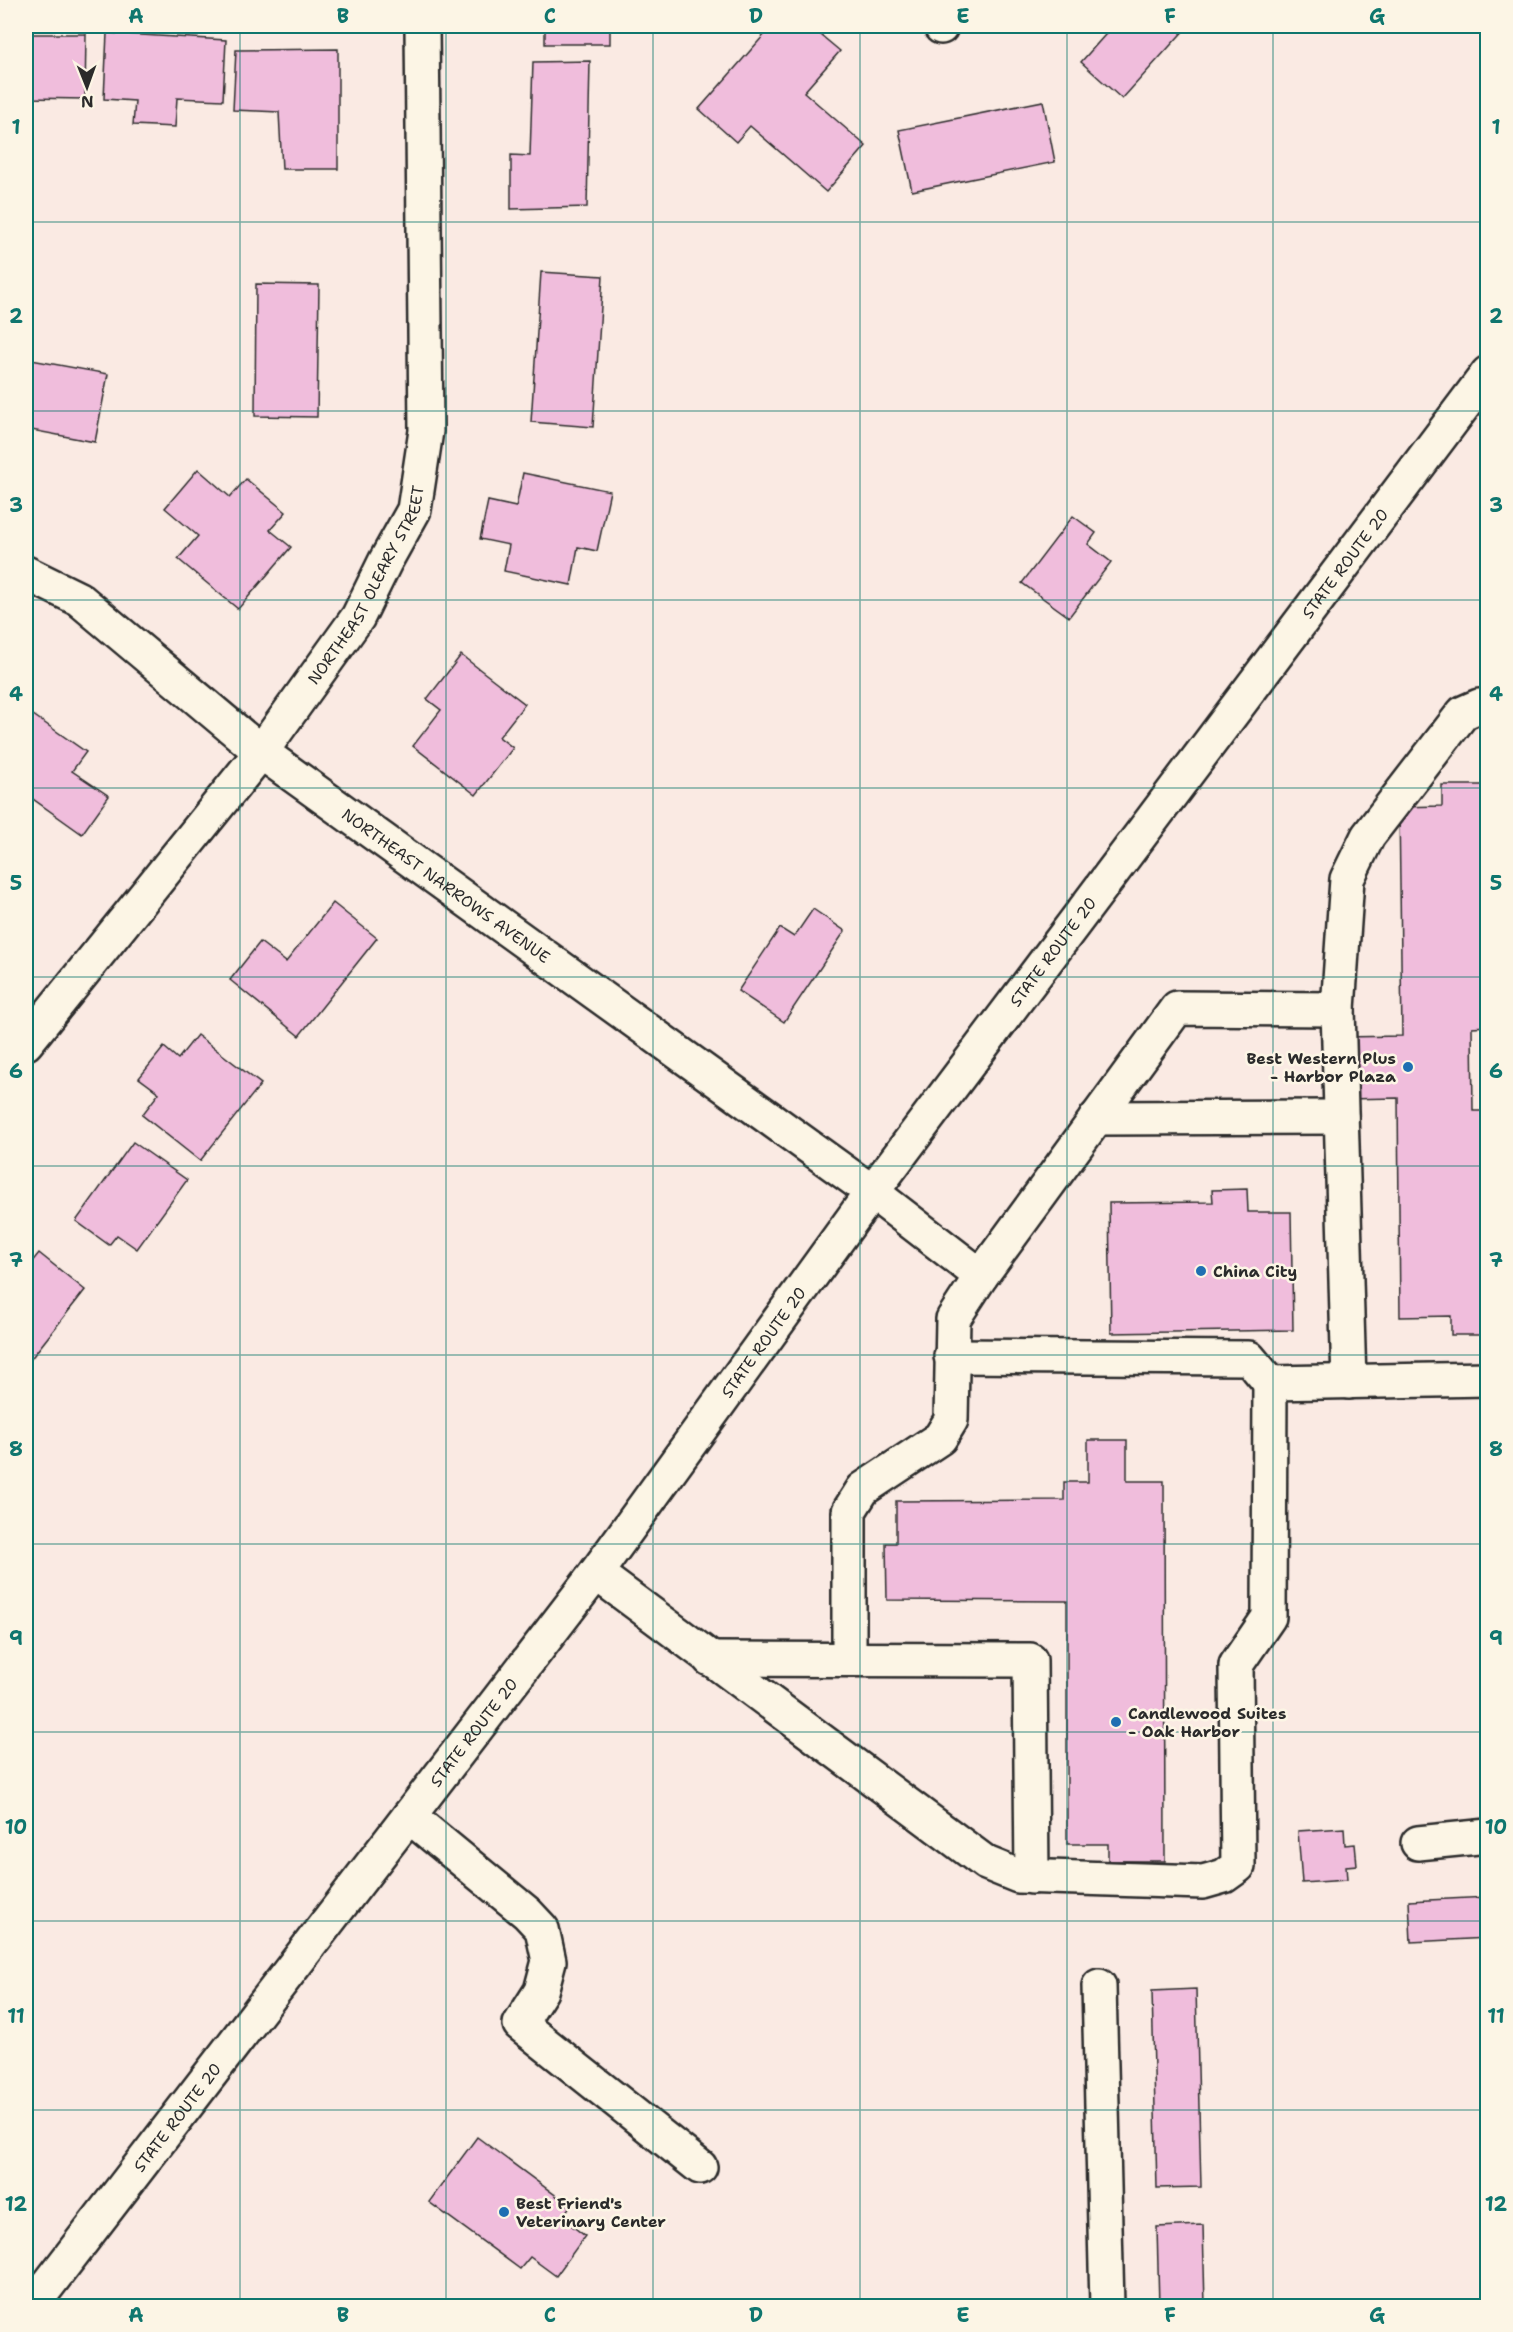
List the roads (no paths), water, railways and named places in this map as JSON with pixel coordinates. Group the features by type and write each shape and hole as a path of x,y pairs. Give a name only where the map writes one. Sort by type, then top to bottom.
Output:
{"main road":[{"name":"NORTHEAST OLEARY STREET","path":"26,1043 261,752 358,617 414,510 426,431 422,26"},
{"name":"STATE ROUTE 20","path":"32,2307 596,1573 872,1192 1488,373"},
{"name":"NORTHEAST NARROWS AVENUE","path":"26,573 79,599 261,752 872,1192 981,1276"},
{"path":"1350,1382 1338,1009 1347,879 1368,836 1463,713 1479,706 1488,706"},
{"path":"849,1659 849,1511 863,1489 940,1438 951,1420 953,1319 981,1276 1177,1008 1338,1009"},
{"path":"1096,1118 1341,1117"},
{"path":"596,1573 986,1863 1018,1876 1032,1877 1203,1882 1224,1876 1238,1866 1236,1665 1269,1617 1270,1383 1249,1358 951,1356"},
{"path":"1270,1383 1488,1379"},
{"path":"710,1659 1030,1660 1032,1877"},
{"path":"408,1816 527,1913 542,1929 549,1961 541,1991 520,2024 700,2167"},
{"path":"1418,1843 1488,1836"},
{"path":"1099,1986 1107,2307"}],"place":[{"name":"Best Western Plus - Harbor Plaza","path":"1408,1067"},
{"name":"China City","path":"1201,1271"},
{"name":"Candlewood Suites - Oak Harbor","path":"1116,1722"},
{"name":"Best Friend's Veterinary Center","path":"504,2212"}]}
